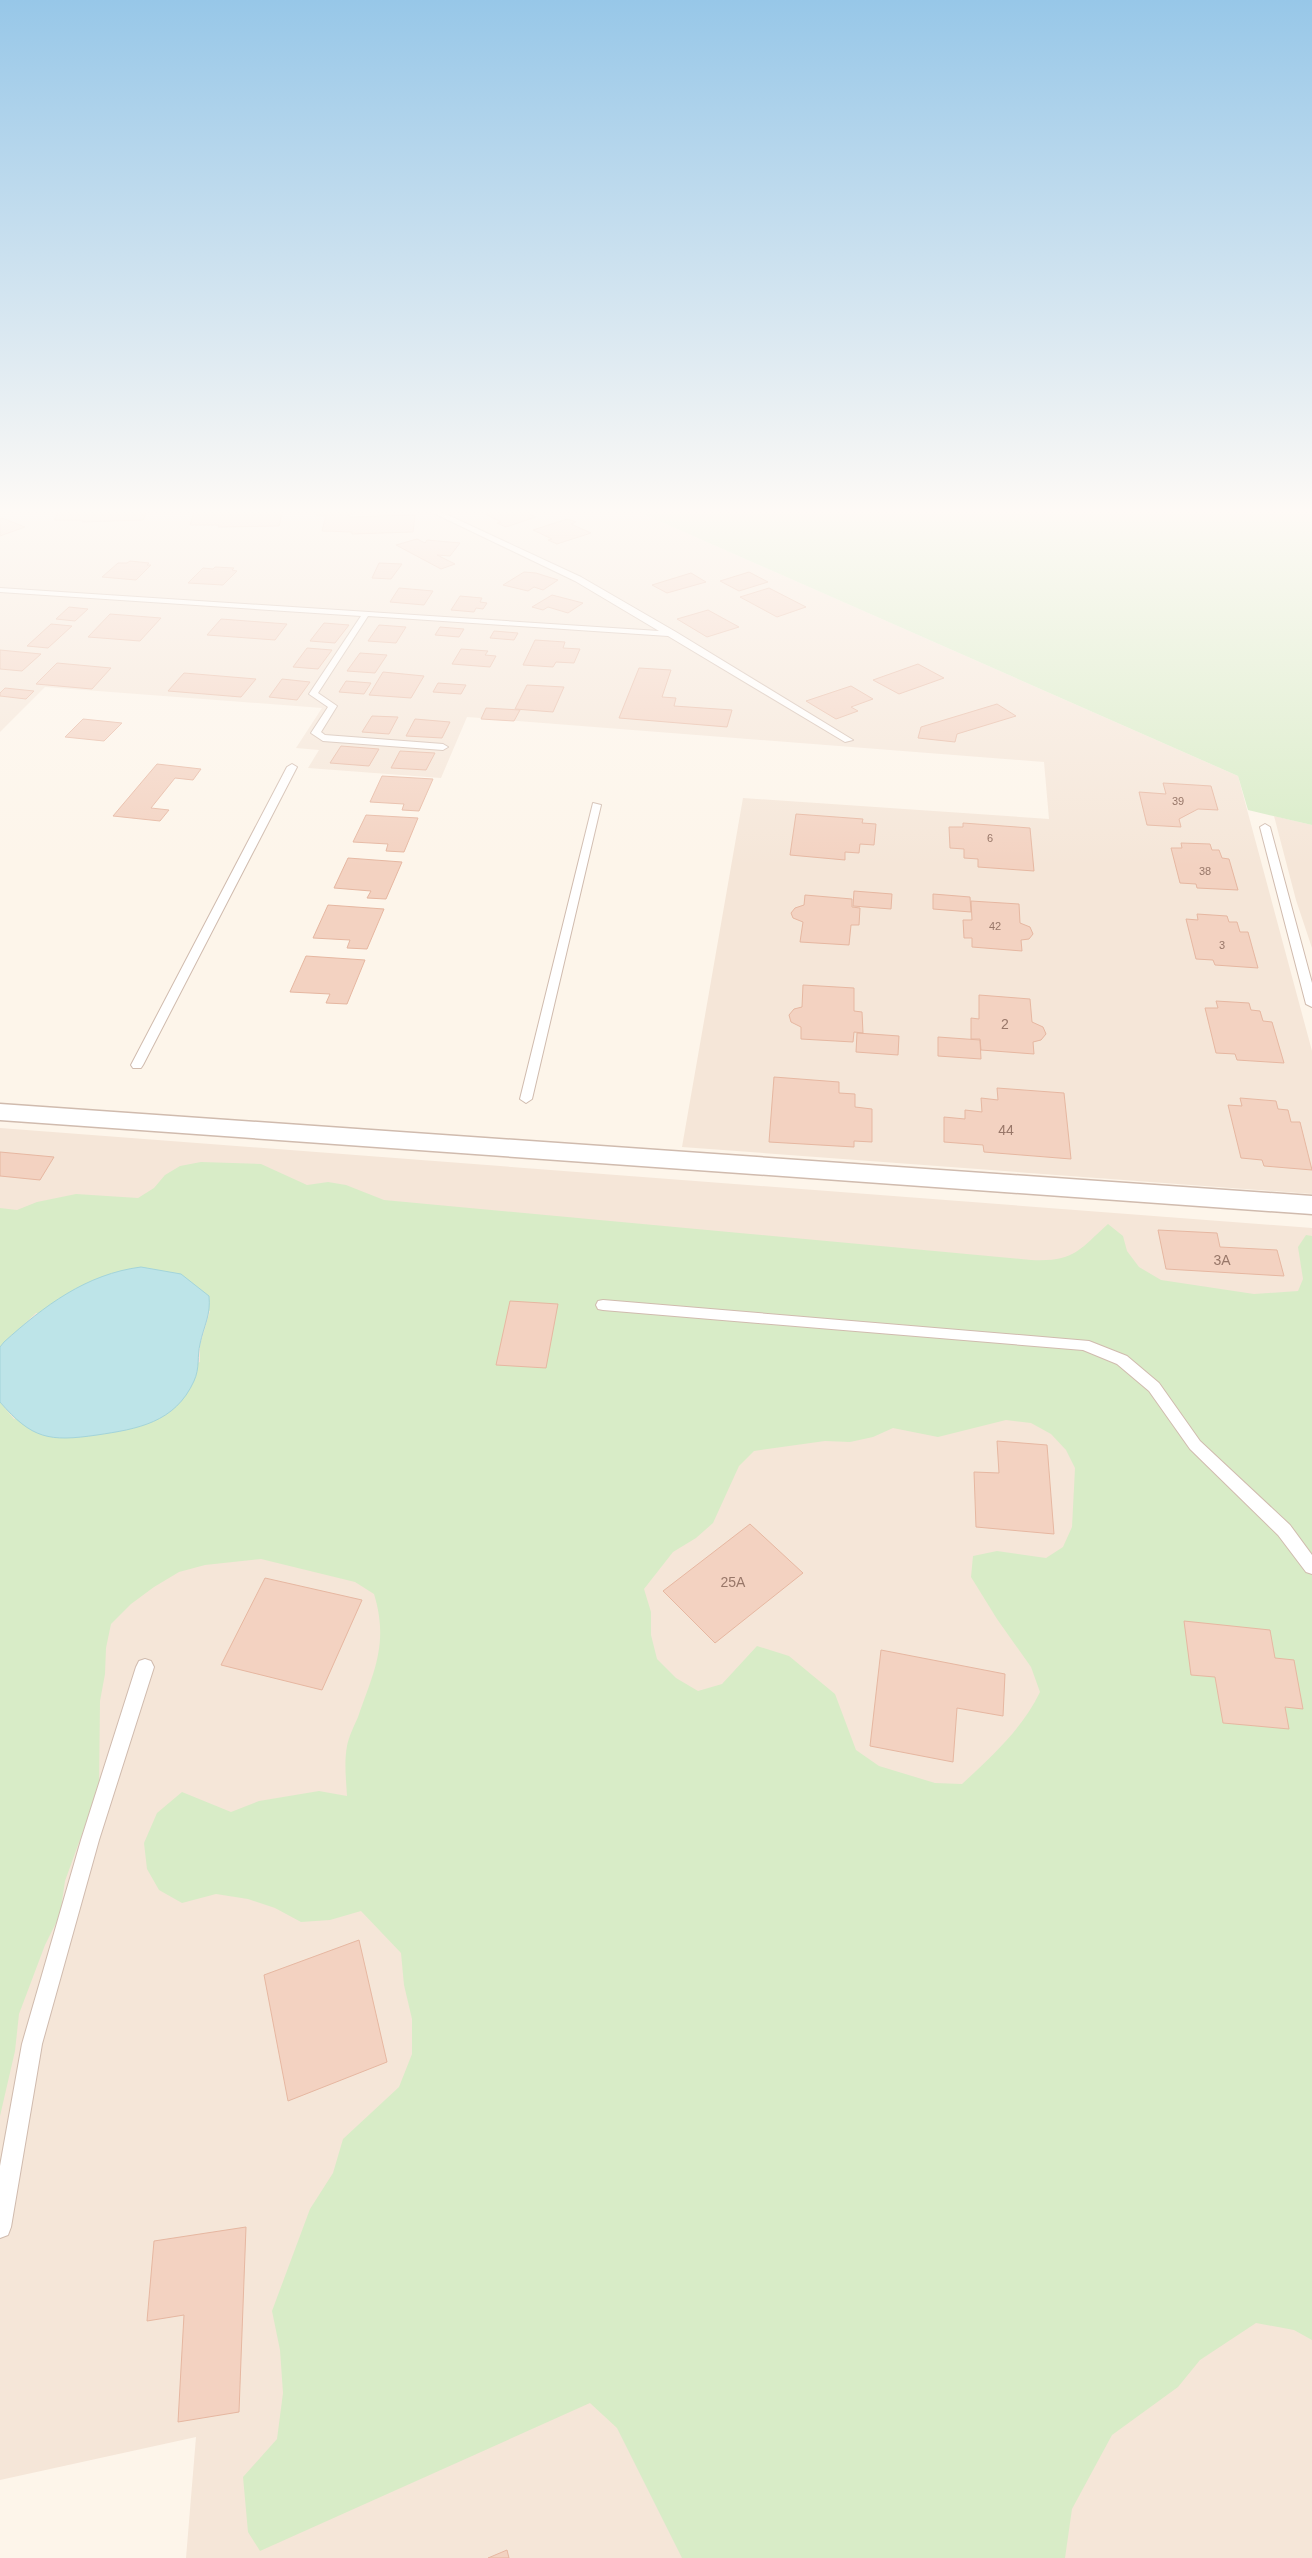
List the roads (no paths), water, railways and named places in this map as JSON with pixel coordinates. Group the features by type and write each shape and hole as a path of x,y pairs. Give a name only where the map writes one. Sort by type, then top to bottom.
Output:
{"street":[{"path":"0,1112 1312,1205"}],"lane":[{"path":"356,628 312,694 333,706 316,733 323,738 443,747"},
{"path":"587,628 673,634"},
{"path":"663,628 848,740"},
{"path":"138,1065 292,767"},
{"path":"526,1099 596,805"},
{"path":"1265,827 1312,1004"},
{"path":"603,1305 1084,1345 1122,1360 1154,1387 1195,1445 1284,1530 1312,1567"},
{"path":"0,2227 32,2044 90,1840 145,1667"}],"water":[{"path":"141,1267 181,1274 209,1296 209,1309 199,1349 197,1371 186,1395 166,1415 153,1422 112,1433 66,1438 54,1437 32,1431 22,1424 0,1402 0,1347 50,1304 84,1284 121,1271"}]}
